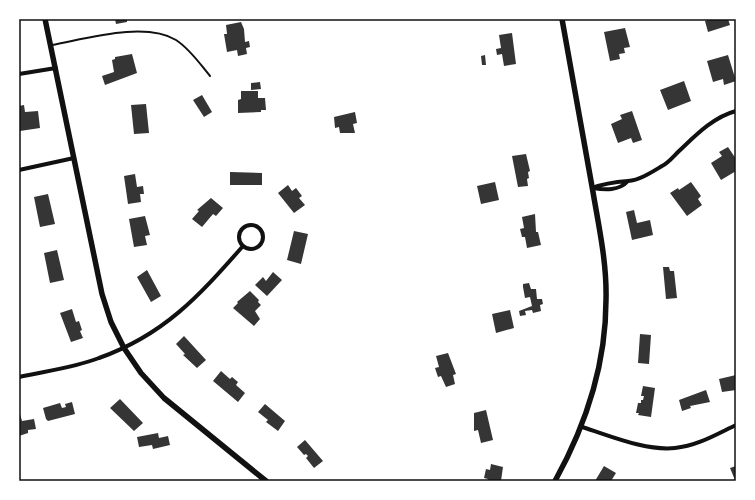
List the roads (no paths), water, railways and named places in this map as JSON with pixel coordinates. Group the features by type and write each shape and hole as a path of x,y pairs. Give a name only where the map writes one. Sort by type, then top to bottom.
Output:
{"street":[{"path":"45,19 102,294 111,322 124,348 141,373 164,398 266,481"},
{"path":"555,481 582,427 595,387 603,344 606,300 604,256 562,19"},
{"path":"19,74 56,68"},
{"path":"592,188 604,183 621,180 628,181 641,177 664,165 713,122 728,113 736,111"},
{"path":"19,170 74,158"},
{"path":"592,188 607,190 623,186 628,181"},
{"path":"253,225 260,229 263,237 258,247 250,249 242,246 239,239 242,228 253,225"},
{"path":"19,377 72,366 99,358 124,348 159,328 184,309 203,291 242,246"},
{"path":"582,427 650,447 663,449 677,448 705,440 736,425"}],"lane":[{"path":"50,46 123,31 165,35 176,40 191,53 210,76"}]}
